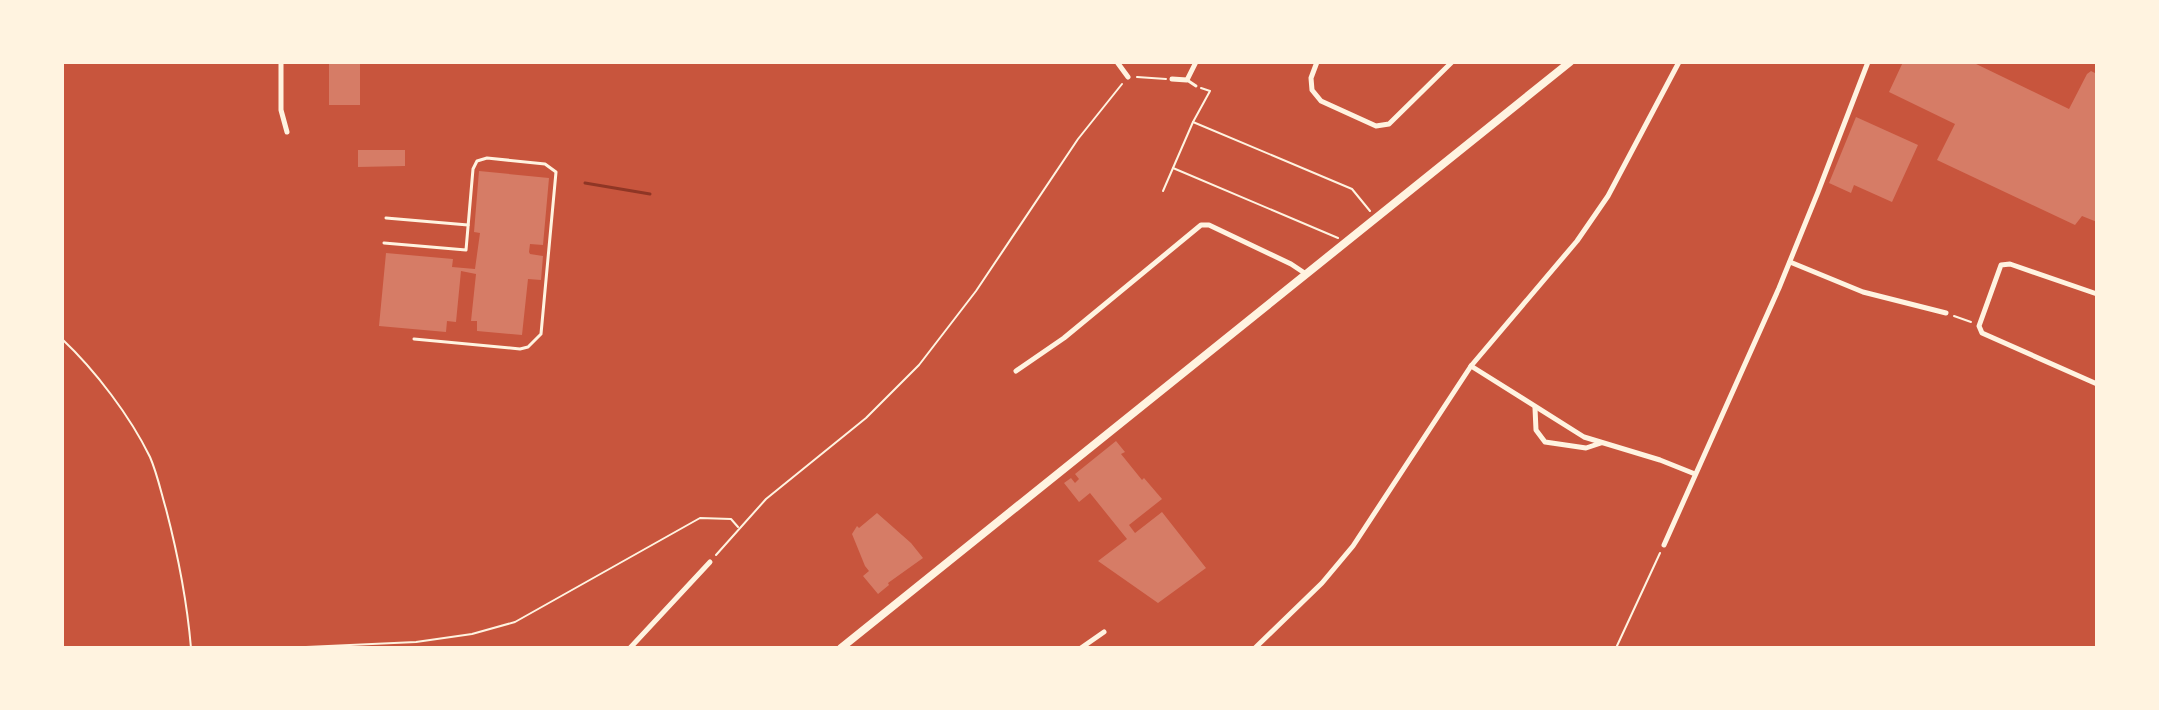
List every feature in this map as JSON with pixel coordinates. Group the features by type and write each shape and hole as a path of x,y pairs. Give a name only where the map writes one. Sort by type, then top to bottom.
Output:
{"main road":[{"path":"841,648 1570,62"}],"street":[{"path":"281,62 281,110 287,132"},
{"path":"1117,62 1128,77"},
{"path":"1172,79 1187,80 1196,62"},
{"path":"1317,62 1311,78 1312,90 1321,101 1376,126 1389,124 1452,62"},
{"path":"1255,648 1322,583 1353,546 1471,366 1577,241 1608,196 1679,62"},
{"path":"1664,545 1790,262 1868,62"},
{"path":"1016,371 1064,338 1201,225 1209,225 1306,274"},
{"path":"1790,262 1863,292 1946,313"},
{"path":"2097,294 2010,264 2001,265 1979,326 1982,333 2097,384"},
{"path":"1471,366 1584,437 1695,474"},
{"path":"1535,407 1536,430 1545,442 1586,448 1602,442"},
{"path":"630,648 710,562"},
{"path":"1081,648 1104,632"}],"lane":[{"path":"1187,80 1196,86"},
{"path":"384,243 466,250 473,169 477,161 487,158 545,164 556,172 541,334 528,347 520,349 414,339"},
{"path":"386,218 468,225"}],"path":[{"path":"710,562 777,490 866,418 919,365 976,291 1078,139 1128,77 1172,79"},
{"path":"1163,191 1210,91 1196,86"},
{"path":"1193,122 1352,189 1376,218"},
{"path":"1173,168 1346,243"},
{"path":"1946,313 1979,326"},
{"path":"62,339 108,392 150,458 176,546 187,604 191,648"},
{"path":"284,648 416,642 472,634 515,622 700,518 731,519 739,528"},
{"path":"1616,648 1664,545"}],"building":[{"path":"329,62 360,62 360,105 329,105"},
{"path":"1903,62 1972,62 2069,109 2087,74 2091,71 2097,74 2097,222 2082,216 2075,225 1937,160 1955,124 1889,92"},
{"path":"1856,117 1918,145 1892,202 1854,185 1851,193 1829,183"},
{"path":"358,150 405,150 405,166 358,167"},
{"path":"479,171 549,178 543,245 530,244 529,252 543,256 541,280 528,279 522,335 477,331 477,321 471,321 476,274 461,271 456,322 447,321 446,332 379,326 386,253 453,259 452,267 475,269 480,233 474,232"},
{"path":"1116,441 1125,452 1121,454 1162,499 1129,525 1135,533 1162,512 1206,568 1158,603 1098,561 1127,539 1090,493 1079,502 1064,483 1071,478 1075,483 1079,479 1075,474"},
{"path":"877,513 923,558 878,594 863,576 869,571 852,534 857,526 859,528"}],"waterway":[{"path":"585,183 650,194"}]}
